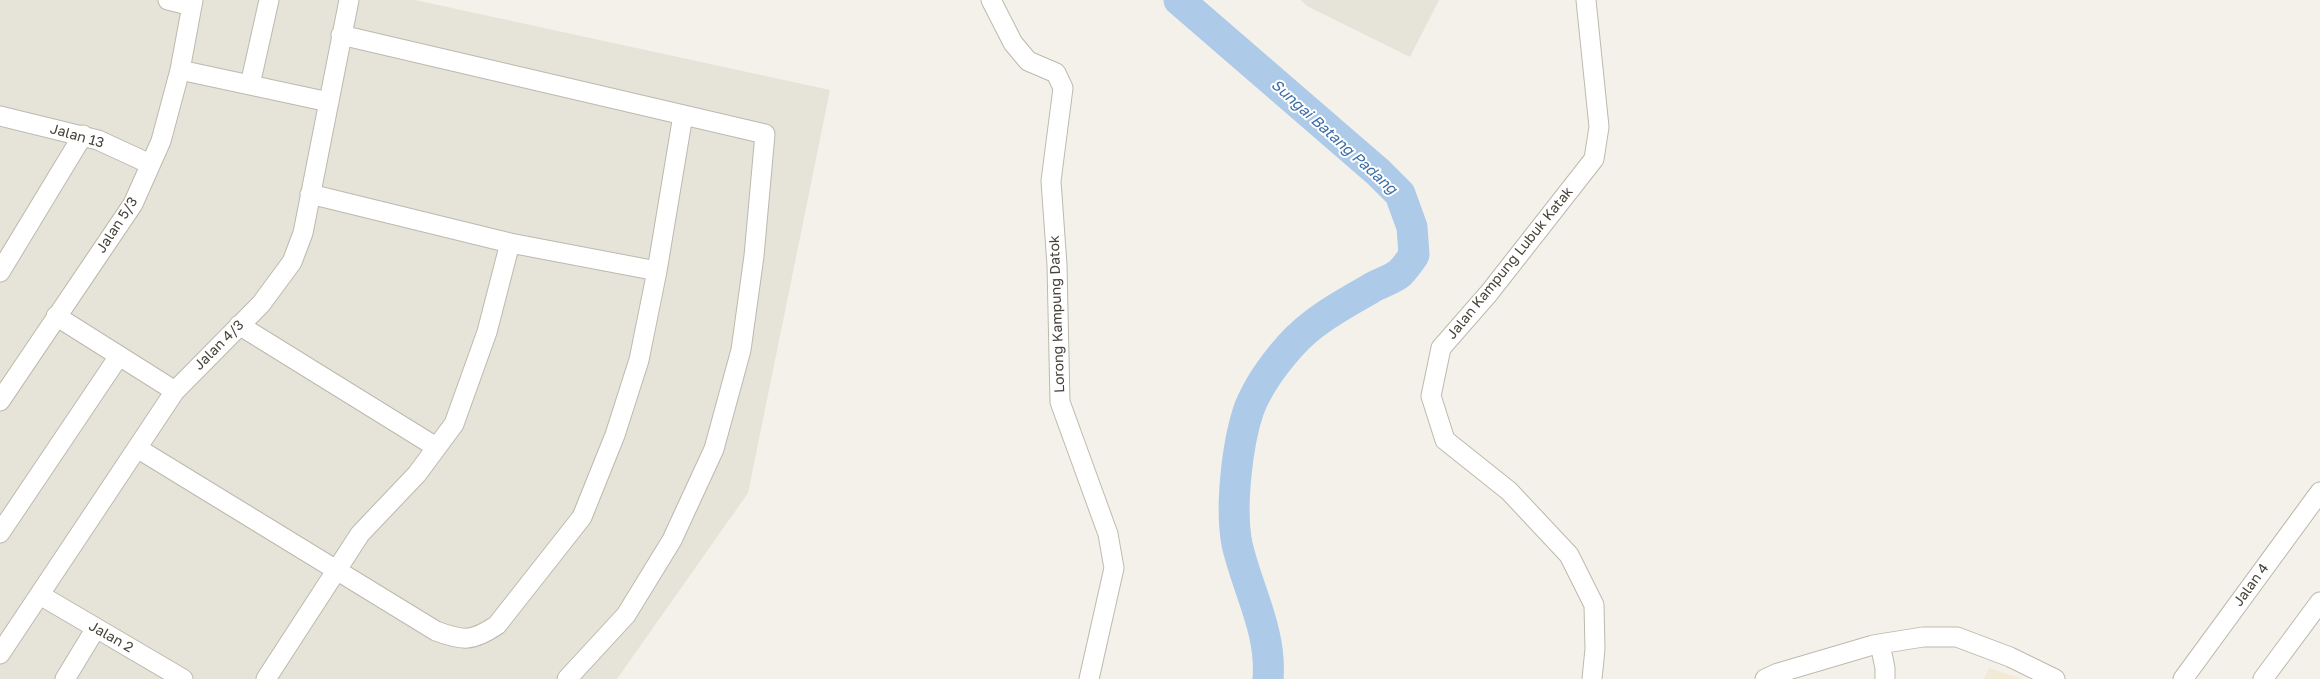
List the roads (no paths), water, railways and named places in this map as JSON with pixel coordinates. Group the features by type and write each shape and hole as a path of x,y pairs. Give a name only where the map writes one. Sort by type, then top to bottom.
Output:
{"street":[{"path":"168,0 193,3"},
{"path":"250,84 269,0"},
{"name":"Jalan 4/3","path":"0,654 174,391 261,304 292,262 303,233 349,0"},
{"name":"Lorong Kampung Datok","path":"991,0 1013,43 1028,61 1056,73 1064,88 1051,181 1060,402 1108,534 1114,568 1089,679"},
{"name":"Jalan Kampung Lubuk Katak","path":"1586,0 1599,127 1594,159 1489,293 1441,348 1432,396 1445,440 1510,491 1569,555 1594,605 1592,679"},
{"name":"Jalan 5/3","path":"0,400 133,204 161,141 180,70 193,3"},
{"path":"341,35 765,134 754,256 741,350 714,449 672,540 626,615 567,679"},
{"path":"180,70 329,102"},
{"path":"137,448 443,634 458,639 478,638 497,626 582,517 615,435 639,360 657,271 683,115"},
{"name":"Jalan 13","path":"3,121 83,135 150,164"},
{"path":"0,272 83,135"},
{"path":"310,194 510,242 657,271"},
{"path":"266,679 360,534 417,474 454,424 487,332 510,242"},
{"path":"56,316 174,391"},
{"path":"239,325 436,447"},
{"path":"0,533 119,356"},
{"name":"Jalan 4","path":"2184,679 2320,492"},
{"name":"Jalan 2","path":"40,595 174,677"},
{"path":"2263,679 2320,602"},
{"path":"65,679 96,628"},
{"path":"1765,679 1778,673 1880,644 1923,637 1957,637 2010,657 2055,679"},
{"path":"1880,644 1885,668 1885,679"}],"waterway":[{"name":"Sungai Batang Padang","path":"1179,0 1378,172 1400,194 1412,227 1414,255 1402,271 1393,278 1328,314 1299,337 1267,376 1249,409 1238,458 1234,513 1235,529 1241,561 1263,627 1268,661 1268,679"}]}
